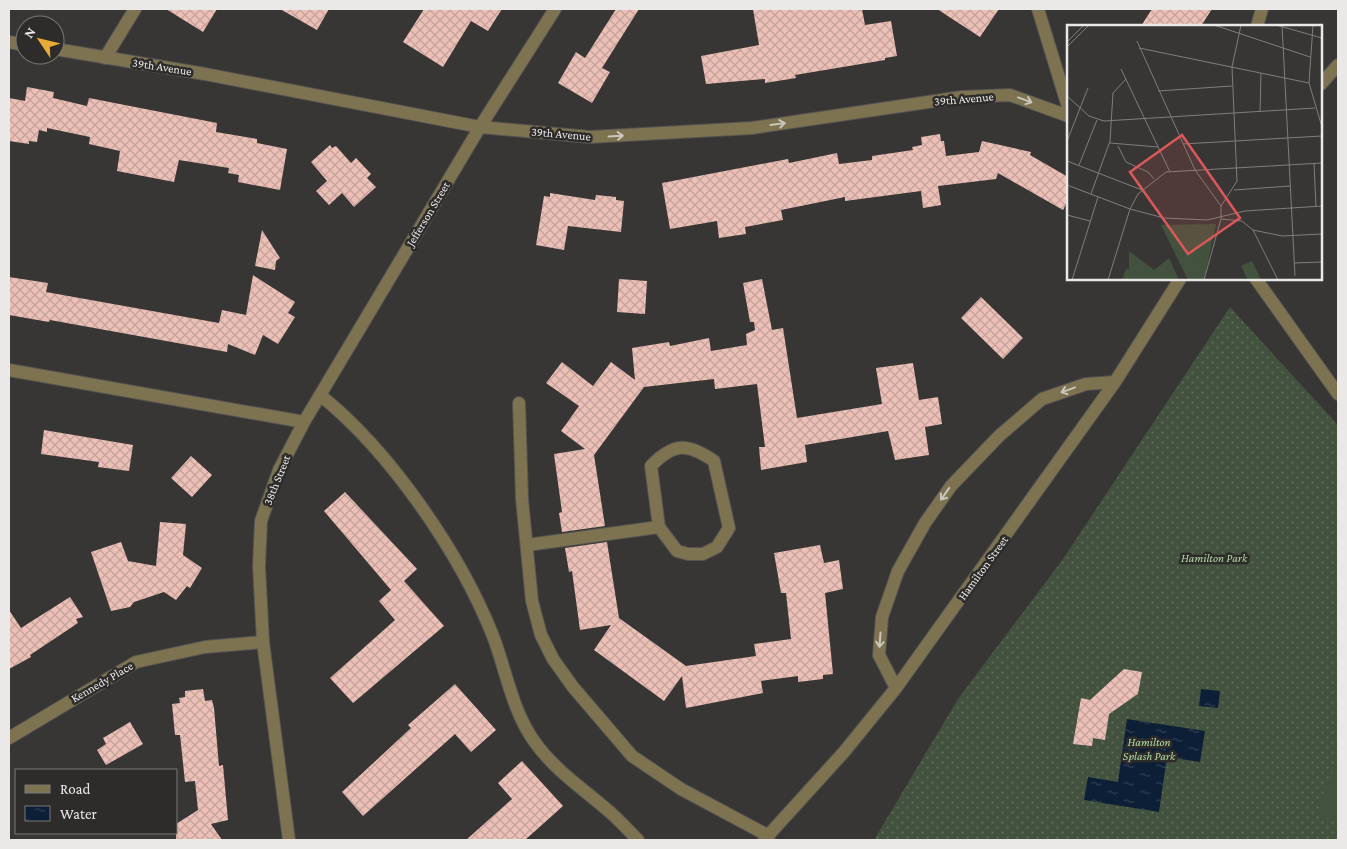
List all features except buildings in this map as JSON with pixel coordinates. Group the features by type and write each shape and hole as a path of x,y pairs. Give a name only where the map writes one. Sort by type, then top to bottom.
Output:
{"street":[{"path":"105,58 135,9"},
{"name":"Jefferson Street","path":"304,422 480,127 554,9"},
{"path":"1038,9 1067,104"},
{"path":"1257,25 1262,9"},
{"name":"39th Avenue","path":"65,52 205,74 480,127 590,137 743,128 962,97 1010,95 1067,116"},
{"path":"1322,83 1338,65"},
{"name":"Hamilton Street","path":"766,838 844,752 896,688 1115,382 1179,280"},
{"path":"1257,280 1338,394"},
{"path":"9,370 304,422"},
{"path":"896,688 879,655 882,617 898,571 925,523 951,486 999,436 1042,400 1086,384 1115,382"},
{"path":"320,395 358,430 403,483 457,564 492,635 522,722 534,742 562,772 612,814 638,840"},
{"path":"519,403 522,499 526,545 532,601 541,635 573,687 632,756 658,775 766,838"},
{"name":"38th Street","path":"289,840 263,642 259,566 261,521 279,470 304,422"},
{"path":"680,447 692,448 714,461 728,528 717,546 703,554 688,554 676,550 659,527 651,466 662,454 680,447"},
{"path":"526,545 659,527"},
{"name":"Kennedy Place","path":"9,738 136,662 205,647 263,642"}],"green space":[{"name":"Hamilton Park","path":"1230,307 1338,425 1338,840 874,840 958,699 1063,559"},
{"path":"1338,759 1338,824 1317,812"}],"water":[{"path":"1201,689 1220,691 1218,708 1199,706"},
{"path":"1127,719 1205,731 1200,762 1167,757 1159,812 1084,800 1088,777 1118,782"}],"park label":[{"name":"Hamilton Splash Park","path":"1149,749"}]}
